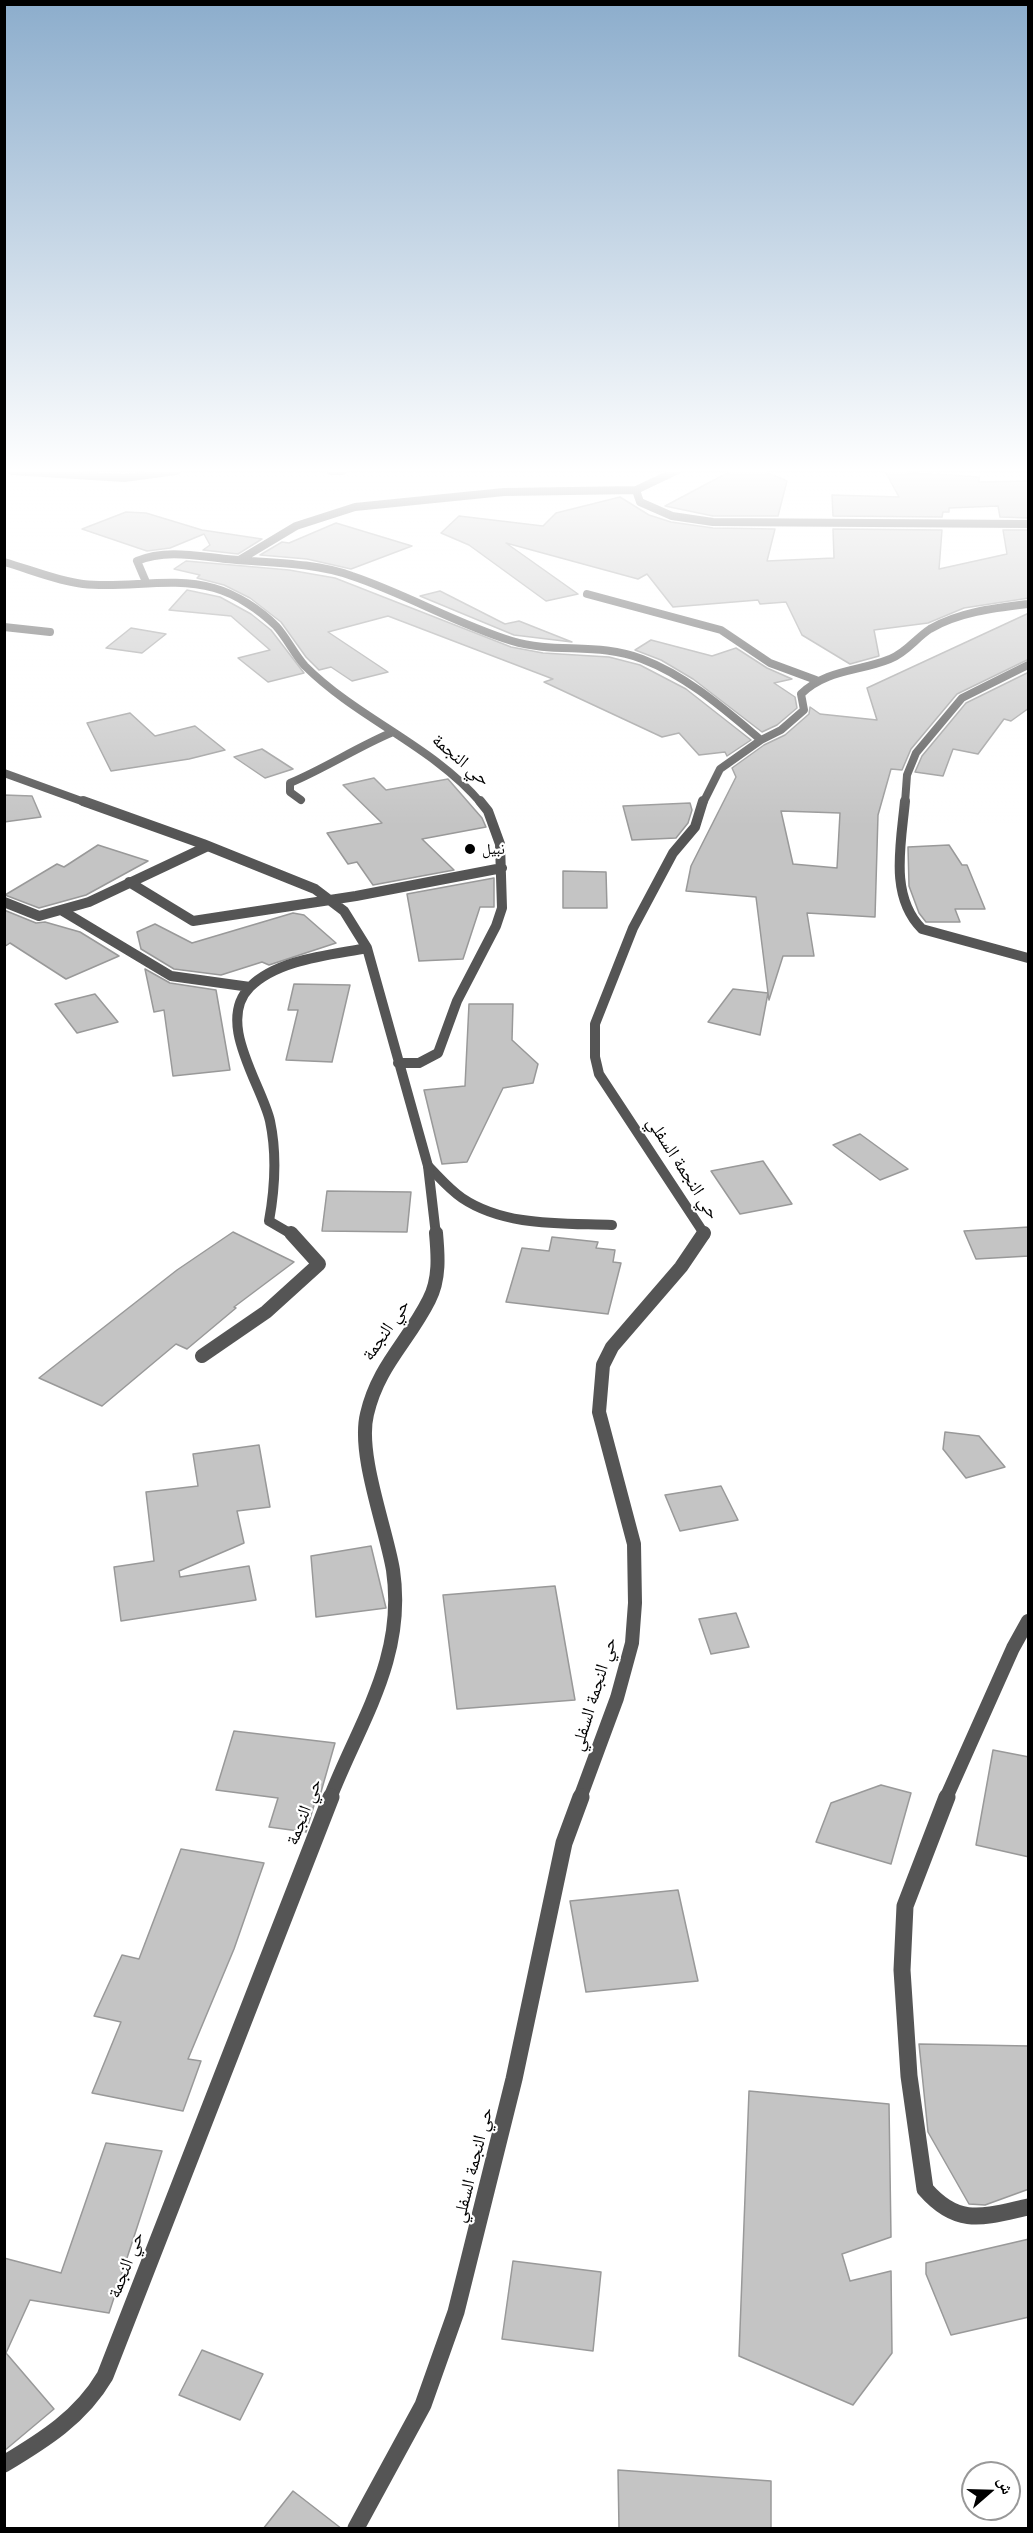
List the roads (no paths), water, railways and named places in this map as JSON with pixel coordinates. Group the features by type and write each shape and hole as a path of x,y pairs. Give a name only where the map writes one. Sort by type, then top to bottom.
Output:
{"street":[{"name":"حي النجمة","path":"4,2464 59,2427 87,2403 114,2354 144,2269 349,1750 379,1691 391,1652 393,1572 367,1452 366,1417 378,1378 430,1299 437,1275 438,1253 428,1166 398,1063 419,1063 430,1059 442,1046 456,1001 502,908 500,844 488,811 455,778 393,732 342,699 318,679 294,653 288,640 276,626 251,606 216,589"},
{"path":"385,589 491,634 536,648 594,648 628,654 673,673 697,688 761,740 781,730 804,710 801,694 816,680 836,672 897,656 909,649 929,629 939,624 986,611 1029,604"},
{"path":"587,594 643,611 721,630 770,663 816,680"},
{"path":"4,627 50,633"},
{"path":"1029,665 962,698 916,753 908,775 899,873 905,907 911,918 922,929 1029,958"},
{"path":"302,800 290,792 290,783 323,769 351,750 393,732"},
{"name":"حي النجمة السفلي","path":"356,2529 423,2405 456,2312 514,2079 564,1843 617,1698 632,1643 635,1604 634,1544 599,1412 603,1365 612,1347 681,1267 705,1234 599,1074 595,1058 595,1024 633,928 673,853 695,827 705,796 720,769 761,740"},
{"path":"4,773 208,846 315,890 332,900 353,922 367,948 398,1063"},
{"path":"4,902 39,916 61,910 89,902 208,846"},
{"path":"129,882 194,921 223,912 273,909 332,900 502,868"},
{"path":"61,910 171,976 250,987"},
{"path":"202,1356 266,1312 319,1264 293,1234 269,1221 276,1187 270,1121 263,1098 248,1067 240,1014 242,1000 250,987 287,968 367,948"},
{"path":"428,1166 450,1189 482,1210 507,1217 612,1225"},
{"path":"1029,1621 1013,1648 954,1778 905,1906 902,1970 909,2076 925,2189 936,2204 953,2216 976,2217 1029,2207"}],"place":[{"name":"نبيل","path":"470,849"}]}
